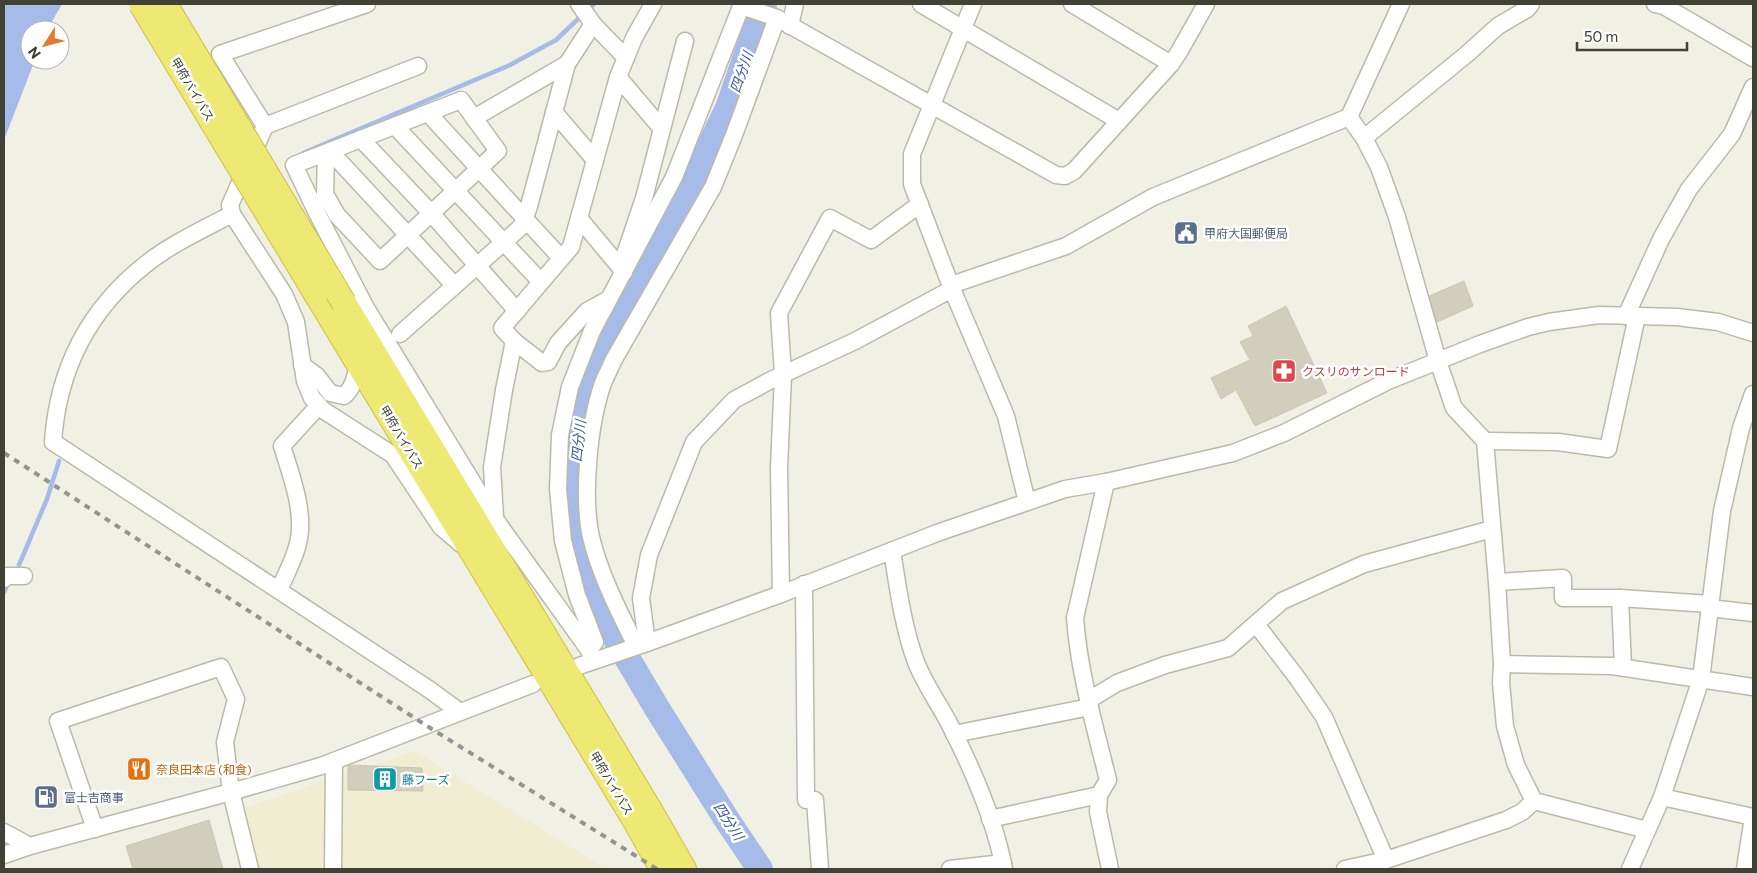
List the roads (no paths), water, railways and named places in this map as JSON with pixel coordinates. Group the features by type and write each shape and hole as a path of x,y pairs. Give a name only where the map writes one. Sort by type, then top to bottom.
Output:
{"highway":[{"name":"甲府バイパス","path":"149,8 358,366 476,558 642,815 684,869"},
{"name":"甲府バイパス","path":"149,8 344,304 642,815 662,869"}],"street":[{"path":"265,126 220,54 367,4"},
{"path":"580,4 593,23 626,58"},
{"path":"608,300 587,311 558,343 548,362 542,363 514,341 502,328 570,247 618,77 634,38 654,4"},
{"path":"642,645 610,594 591,536 586,486 592,428 602,386 614,361 713,187 779,20 796,4"},
{"path":"921,4 1119,121"},
{"path":"973,4 912,154 912,184 951,287 1006,416 1027,502"},
{"path":"1072,4 1170,64"},
{"path":"592,658 595,642 577,595 563,540 558,489 560,444 570,387 592,331 622,270 674,177 743,6 779,20 1056,174 1065,176 1074,171 1170,64 1179,52 1206,4"},
{"path":"642,645 641,598 649,555 694,442 734,400 855,341 951,287 1066,246 1152,197 1349,117 1401,4"},
{"path":"1364,138 1467,54 1498,26 1527,9 1531,4"},
{"path":"1655,4 1664,6 1753,58"},
{"path":"400,334 522,226 567,64 593,23"},
{"path":"622,270 644,198 685,41"},
{"path":"474,118 567,64"},
{"path":"418,66 265,126 230,204 232,214 284,294 296,322 305,381 312,398 323,410 393,455 441,527 476,558"},
{"path":"618,77 662,129"},
{"path":"1485,441 1558,442 1608,449 1632,316 1661,239 1689,189 1732,134 1753,87"},
{"path":"328,152 325,194 337,215 380,261 498,151 461,100 294,165 366,308 495,519 592,658"},
{"path":"554,112 595,160"},
{"path":"428,113 561,258"},
{"path":"1349,117 1364,138 1379,167 1397,217 1438,361 1454,408 1485,441 1497,582 1504,726 1516,765 1534,801 1648,830"},
{"path":"395,126 541,282"},
{"path":"361,139 517,311"},
{"path":"328,152 454,285"},
{"path":"781,594 780,468 783,375 779,313 830,218 871,240 920,204"},
{"path":"232,214 148,263 122,285 97,314 83,336 68,370 55,413 53,442 430,690 460,712"},
{"path":"579,218 622,270"},
{"path":"592,658 642,645 781,594 892,550 1065,489 1106,482 1233,453 1284,433 1388,381 1528,327 1590,316 1677,317 1718,322 1753,333"},
{"path":"495,519 492,467 514,341"},
{"path":"302,365 317,376 330,393 344,396 350,391 354,383 358,366"},
{"path":"1630,869 1662,797 1701,679 1722,511 1741,428 1753,394"},
{"path":"279,590 298,546 300,526 295,489 282,446 313,412"},
{"path":"1106,482 1075,618 1076,638 1089,704 1108,780 1099,795 1098,812 1110,869"},
{"path":"954,734 1089,704 1117,683 1165,664 1228,648 1282,601 1364,564 1492,529"},
{"path":"892,550 905,623 916,664 954,734 980,790 1004,866 950,869"},
{"path":"4,579 6,576 24,576"},
{"path":"1497,582 1563,578 1563,598 1620,598 1710,606 1753,613"},
{"path":"804,584 806,800 815,800 820,869"},
{"path":"1620,598 1623,667"},
{"path":"1256,624 1298,678 1324,717 1386,860"},
{"path":"1502,664 1623,667 1753,687"},
{"path":"96,829 58,721 222,667 236,699 225,742 231,792 250,869"},
{"path":"4,855 30,846 231,792 334,760 533,684"},
{"path":"333,869 334,760"},
{"path":"990,819 1099,795"},
{"path":"1662,797 1753,817 1745,869"},
{"path":"1345,869 1386,860 1506,820 1522,812 1534,801"},
{"path":"4,832 30,846"}],"water":[{"path":"4,4 62,4 53,20 20,20 20,70 31,70 4,140"}],"waterway":[{"path":"303,153 510,65 556,40 594,4"},
{"name":"四分川","path":"760,869 658,710 617,641 593,585 577,528 575,480 577,427 594,372 624,312 661,247 728,108 764,4"},
{"path":"19,565 47,499 59,461"},
{"path":"4,592 6,588"}],"railway":[{"path":"4,453 427,726 657,869"}],"place":[{"name":"甲府大国郵便局","path":"1186,233"},
{"name":"クスリのサンロード","path":"1284,371"},
{"name":"奈良田本店 (和食)","path":"139,769"},
{"name":"藤フーズ","path":"385,779"},
{"name":"富士吉商事","path":"46,797"}]}
